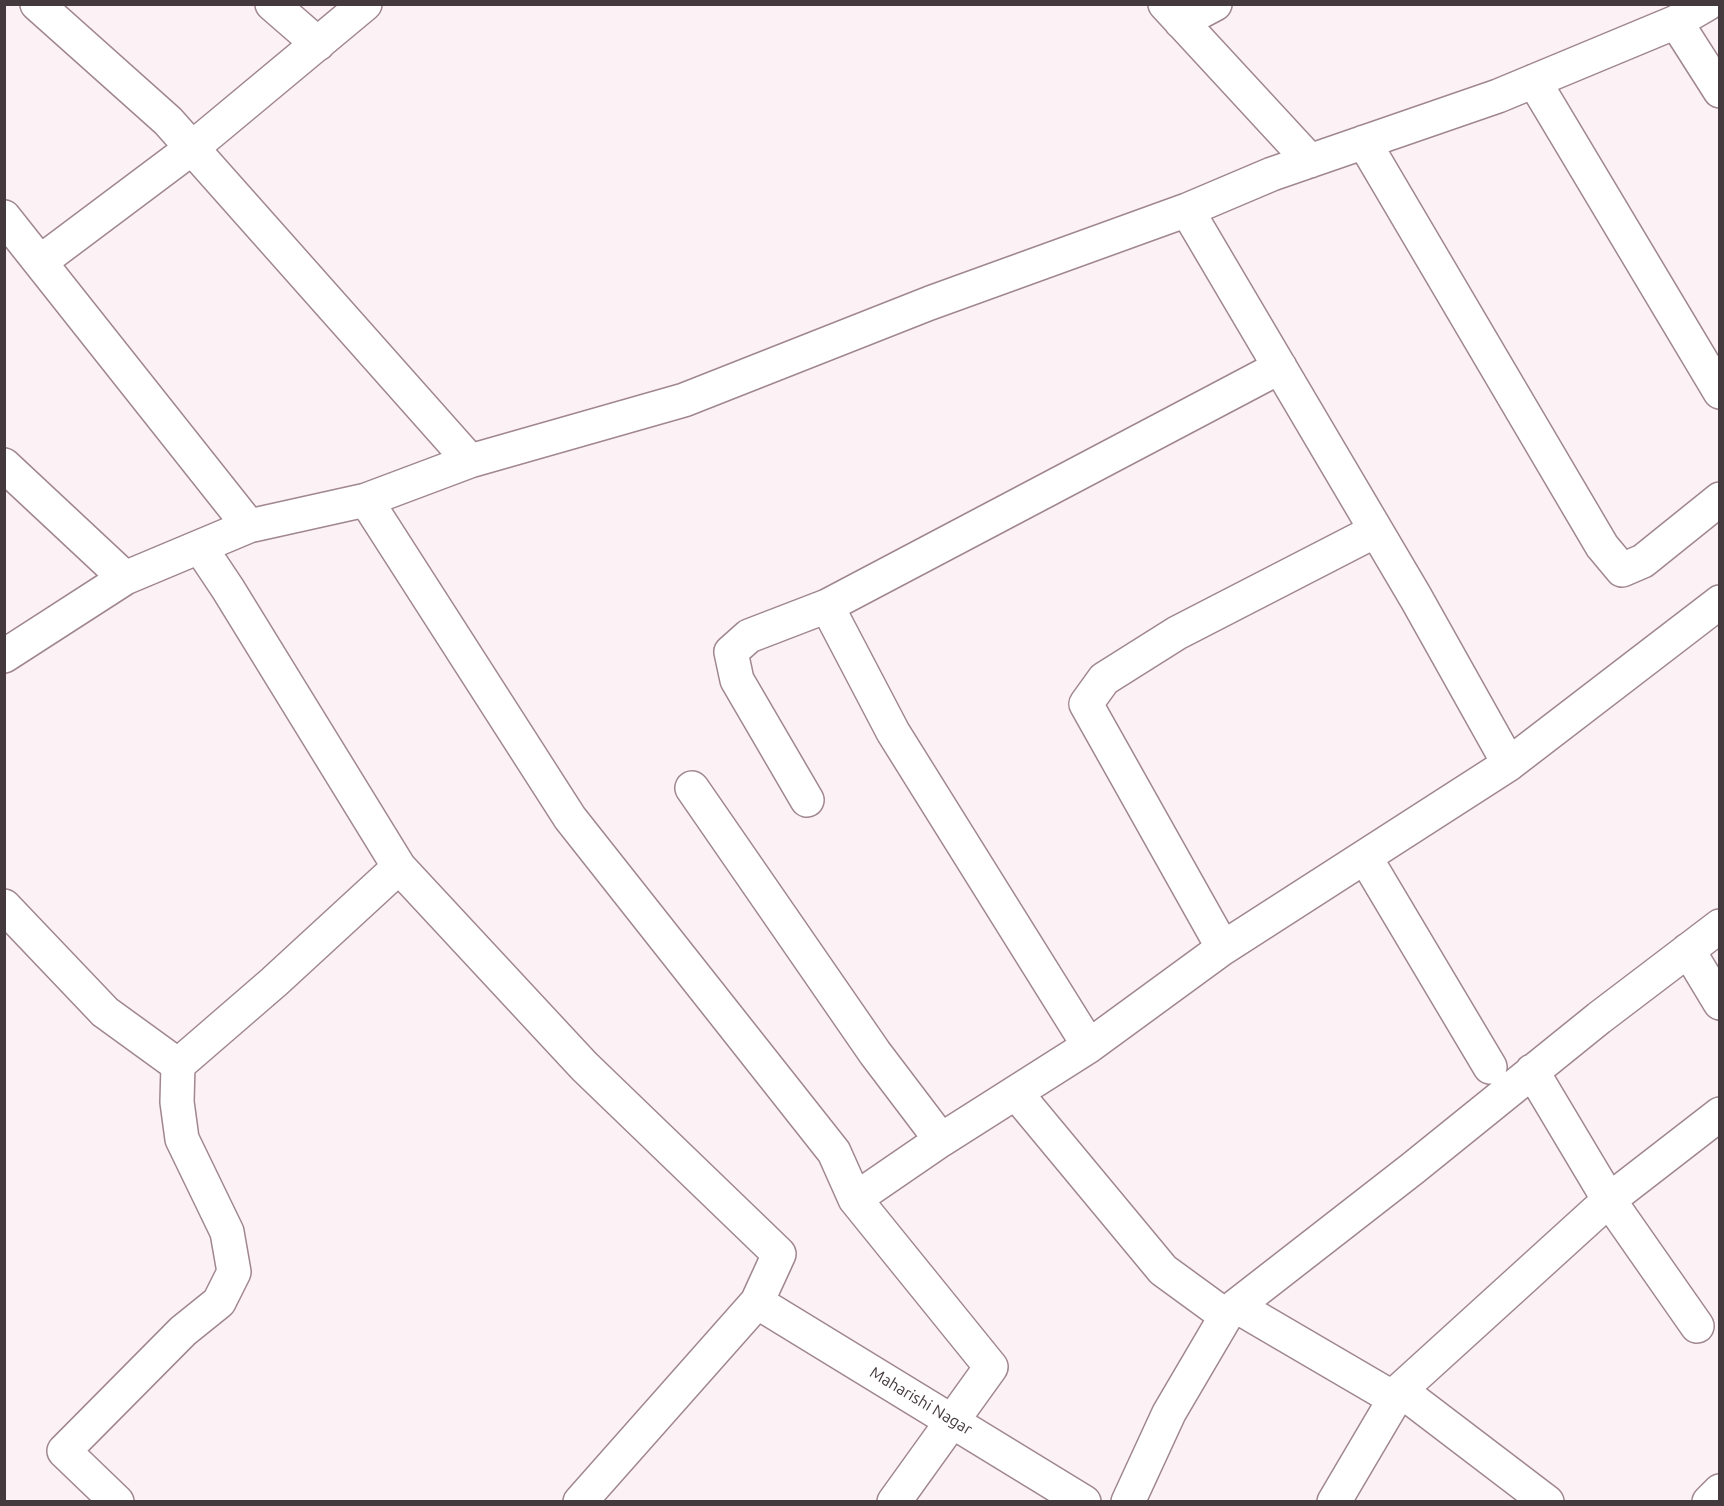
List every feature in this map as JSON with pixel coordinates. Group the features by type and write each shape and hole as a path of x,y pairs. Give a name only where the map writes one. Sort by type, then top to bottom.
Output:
{"street":[{"path":"37,4 168,121 470,461"},
{"path":"272,4 318,44"},
{"path":"40,262 192,148 365,4"},
{"path":"1173,13 1215,4"},
{"path":"4,656 125,578 249,526 366,500 470,461 684,400 930,303 1187,210 1272,174 1498,96 1676,22 1707,4"},
{"path":"1173,13 1310,161"},
{"path":"1676,22 1719,91"},
{"path":"1534,81 1719,392"},
{"path":"1364,142 1602,546 1622,570 1643,561 1719,498"},
{"path":"1187,210 1416,598 1509,764"},
{"path":"4,217 249,526"},
{"path":"807,800 737,680 731,652 749,636 827,606 1280,367"},
{"path":"4,465 125,578"},
{"path":"366,500 570,818 834,1152 855,1199 991,1367 894,1502"},
{"path":"1222,948 1086,704 1104,680 1177,633 1375,531"},
{"path":"200,547 399,867 584,1066 779,1254 757,1302 580,1502"},
{"path":"855,1199 941,1140 1089,1046 1222,948 1509,764 1719,602"},
{"path":"827,606 892,732 1089,1046"},
{"path":"692,788 874,1053 941,1140"},
{"path":"1365,857 1490,1067"},
{"path":"117,1502 64,1450 183,1331 219,1302 234,1272 227,1232 182,1139 177,1102 178,1065 274,982 399,867"},
{"path":"4,906 105,1012 178,1065"},
{"path":"1128,1502 1168,1413 1231,1311 1599,1018 1719,926"},
{"path":"1688,950 1719,1003"},
{"path":"1532,1071 1609,1200 1698,1326"},
{"path":"1016,1092 1163,1270 1231,1311 1397,1394 1547,1502"},
{"path":"1334,1502 1397,1394 1609,1200 1719,1114"},
{"name":"Maharishi Nagar","path":"757,1302 1084,1502"},
{"path":"1709,1502 1719,1491"}]}
